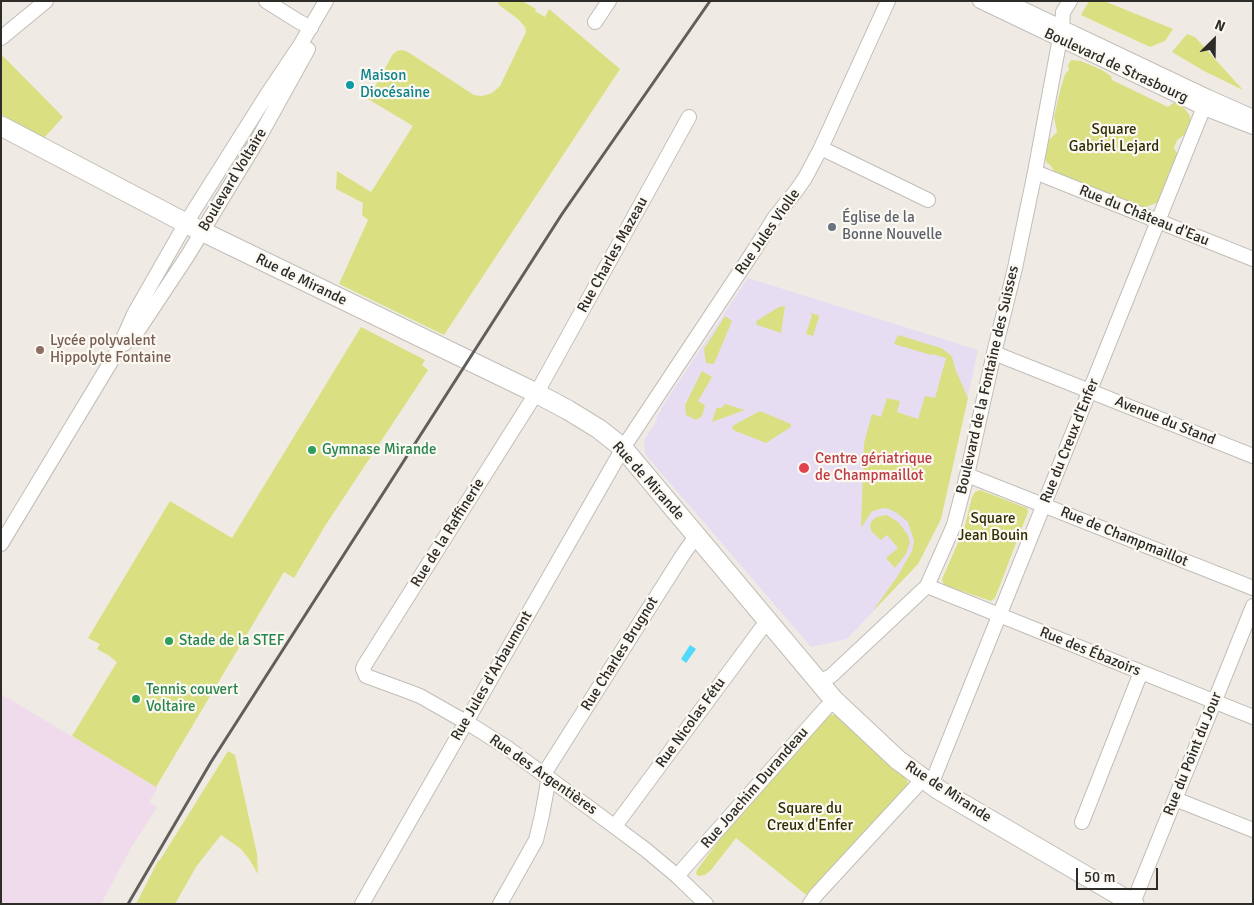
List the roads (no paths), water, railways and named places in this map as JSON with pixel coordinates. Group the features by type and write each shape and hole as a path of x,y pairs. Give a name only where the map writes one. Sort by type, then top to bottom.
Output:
{"main road":[{"name":"Rue de Mirande","path":"1,126 194,227 536,393 584,420 624,448 818,682 834,700 898,760 926,781 1133,903"}],"street":[{"path":"1,38 46,1"},
{"path":"266,1 311,28"},
{"name":"Boulevard Voltaire","path":"1,544 118,350 139,329 188,255 194,227 268,93 311,28 326,1"},
{"name":"Boulevard Voltaire","path":"194,227 257,141 336,1"},
{"path":"595,22 609,1"},
{"name":"Rue Jules Violle","path":"624,448 775,217 796,191 821,148 888,1"},
{"name":"Boulevard de Strasbourg","path":"980,1 1061,33 1206,102 1253,127"},
{"name":"Boulevard de Strasbourg","path":"1006,1 1061,33"},
{"name":"Boulevard de la Fontaine des Suisses","path":"818,682 831,676 927,586 954,525 1015,268 1035,172 1064,12 1070,1"},
{"name":"Boulevard de Strasbourg","path":"1206,102 1253,117"},
{"name":"Rue du Creux d'Enfer","path":"926,781 939,766 1206,102"},
{"name":"Rue Charles Mazeau","path":"536,393 689,117"},
{"path":"821,148 928,200"},
{"name":"Rue du Château d'Eau","path":"1035,172 1253,259"},
{"name":"Avenue du Stand","path":"994,353 1253,456"},
{"name":"Rue de la Raffinerie","path":"364,673 364,666 536,393"},
{"name":"Rue Jules d'Arbaumont","path":"362,904 624,448"},
{"name":"Rue de Champmaillot","path":"967,474 1253,588"},
{"name":"Rue Charles Brugnot","path":"546,775 697,535"},
{"name":"Rue des Ébazoirs","path":"927,586 1253,717"},
{"name":"Rue du Point du Jour","path":"1133,903 1253,606"},
{"name":"Rue Nicolas Fétu","path":"615,826 763,626 769,622"},
{"path":"1082,822 1141,672"},
{"name":"Rue des Argentières","path":"364,673 366,676 420,696 500,743 615,826 678,876 706,904"},
{"name":"Rue Joachim Durandeau","path":"678,876 834,700"},
{"path":"500,904 536,840 547,788 546,775"},
{"path":"813,899 878,828 926,781"},
{"path":"1175,799 1253,830"}],"water":[{"path":"690,645 696,649 686,663 681,659"}],"railway":[{"path":"128,904 211,762 562,214 710,1"}],"place":[{"name":"Maison Diocésaine","path":"350,85"},
{"name":"Église de la Bonne Nouvelle","path":"832,227"},
{"name":"Lycée polyvalent Hippolyte Fontaine","path":"40,350"},
{"name":"Gymnase Mirande","path":"312,450"},
{"name":"Centre gériatrique de Champmaillot","path":"804,468"},
{"name":"Stade de la STEF","path":"169,641"},
{"name":"Tennis couvert Voltaire","path":"136,699"}],"park label":[{"name":"Square Gabriel Lejard","path":"1114,138"},
{"name":"Square Jean Bouin","path":"993,528"},
{"name":"Square du Creux d'Enfer","path":"810,818"}]}
